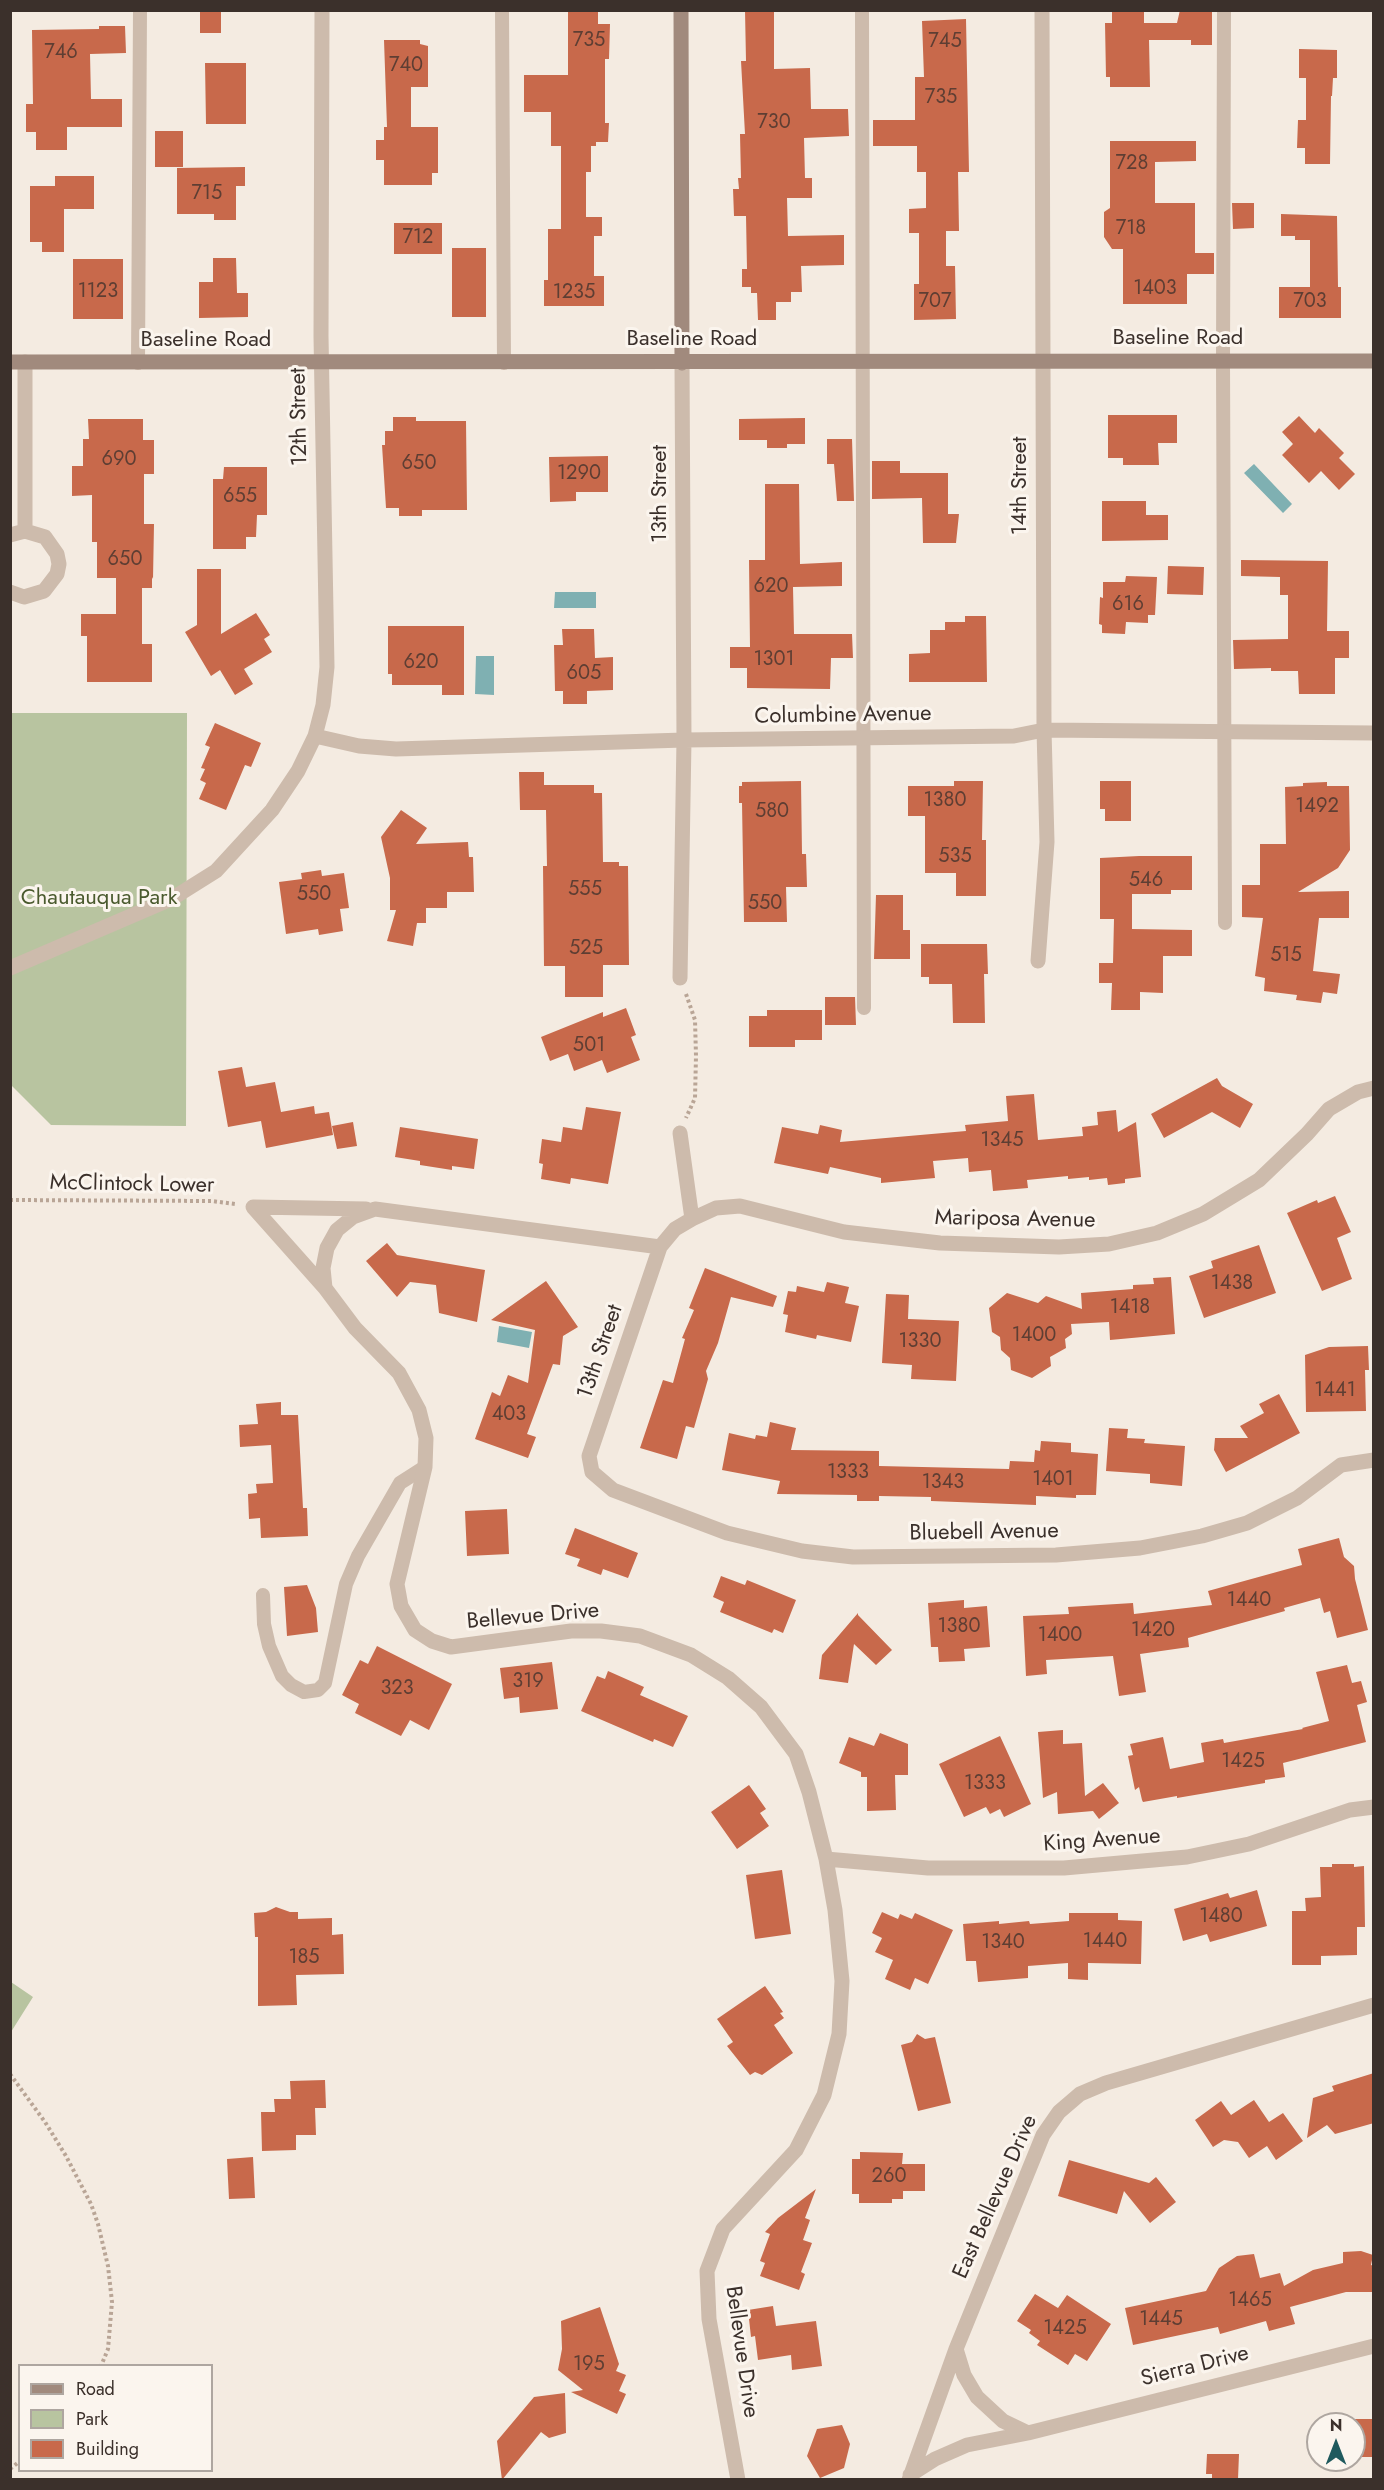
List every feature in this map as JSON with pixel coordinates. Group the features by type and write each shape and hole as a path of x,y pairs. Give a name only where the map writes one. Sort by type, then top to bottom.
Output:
{"street":[{"name":"12th Street","path":"10,968 155,906 196,885 226,862 272,810 298,771 315,736 327,667 322,363 322,10"},
{"name":"13th Street","path":"681,10 684,740 681,978"},
{"name":"14th Street","path":"1038,961 1047,842 1044,730 1042,10"},
{"name":"Baseline Road","path":"18,362 1374,361"},
{"path":"10,592 24,597 34,595 44,591 57,574 57,554 52,544 45,537 18,533 18,362"},
{"name":"Columbine Avenue","path":"315,736 359,746 396,749 684,740 1014,736 1044,730 1374,734"},
{"name":"Mariposa Avenue","path":"660,1247 675,1228 692,1219 716,1208 740,1206 844,1232 940,1243 1059,1247 1109,1244 1157,1233 1203,1214 1260,1180 1329,1109 1358,1092 1374,1088"},
{"path":"680,1133 692,1219"},
{"path":"253,1207 391,1209 660,1247"},
{"name":"Bellevue Drive","path":"253,1207 325,1288 355,1328 407,1384 419,1410 424,1429 425,1467 398,1584 401,1606 415,1630 432,1641 451,1647 572,1631 601,1630 640,1636 691,1655 728,1678 761,1707 796,1754 809,1792 826,1859 835,1910 842,1981 839,2034 824,2095 796,2150 723,2229 707,2271 709,2319 738,2480"},
{"path":"325,1288 322,1268 327,1248 337,1230 353,1217 375,1209"},
{"name":"13th Street","path":"592,1472 589,1456 660,1247"},
{"name":"Bluebell Avenue","path":"592,1472 613,1490 727,1533 802,1551 853,1557 1056,1555 1140,1548 1202,1536 1247,1523 1297,1498 1341,1465 1374,1460"},
{"name":"King Avenue","path":"826,1859 928,1868 1064,1868 1187,1857 1249,1844 1350,1810 1374,1807"},
{"name":"East Bellevue Drive","path":"909,2477 956,2349 1043,2135 1059,2112 1080,2094 1106,2083 1374,2006"},
{"name":"Sierra Drive","path":"909,2477 935,2459 967,2445 1028,2433 1374,2346"},
{"path":"956,2349 963,2374 977,2397 1003,2421 1028,2433"}],"lane":[{"path":"138,363 140,10"},
{"path":"502,10 504,363"},
{"path":"862,10 864,1008"},
{"path":"1224,10 1225,923"},
{"path":"263,1595 264,1624 269,1646 282,1676 291,1685 304,1692 318,1690 325,1683 346,1584 358,1556 400,1483 425,1467"}],"path":[{"path":"680,1133 696,1098 695,1020 681,978"},
{"name":"McClintock Lower","path":"10,1200 212,1201 253,1207"},
{"path":"10,2074 45,2122 66,2156 91,2204 98,2224 108,2266 112,2302 108,2349 102,2364"}],"green space":[{"name":"Chautauqua Park","path":"10,713 187,713 186,1126 51,1125 11,1085"},
{"path":"11,1982 33,1997 11,2032"}],"water":[{"path":"1254,464 1292,504 1283,513 1244,473"},
{"path":"555,592 596,592 596,608 554,608"},
{"path":"476,656 494,656 494,695 475,694"},
{"path":"499,1326 532,1332 529,1348 497,1342"}],"building":[{"path":"200,10 221,10 221,33 200,33"},
{"path":"568,10 598,10 598,24 610,24 609,59 605,59 605,123 609,123 608,142 596,142 596,146 591,146 591,172 586,172 586,217 602,217 602,236 594,236 594,276 604,276 604,306 544,306 544,280 548,280 548,229 561,229 561,146 551,146 551,112 524,112 524,75 568,75"},
{"path":"745,10 774,10 774,69 810,68 811,109 848,109 849,136 804,138 805,178 812,178 812,198 787,198 788,236 844,235 844,265 801,266 802,292 791,292 791,302 776,302 776,320 758,320 757,293 751,293 751,287 742,287 742,269 747,269 746,216 734,216 733,189 739,189 738,178 741,178 740,134 745,134 741,61 746,61"},
{"path":"1180,10 1212,10 1212,45 1191,45 1191,40 1149,40 1150,87 1110,87 1110,77 1106,77 1105,23 1112,23 1112,11 1144,11 1144,23 1177,23"},
{"path":"966,19 969,172 958,172 959,231 946,231 946,266 955,266 956,319 914,320 914,284 919,284 919,233 909,233 909,209 926,208 926,172 917,172 917,146 873,146 873,120 915,120 915,77 924,77 922,21"},
{"path":"99,26 125,26 126,53 90,54 91,99 122,99 122,127 67,127 67,150 36,150 36,132 26,132 26,104 33,104 32,30 99,29"},
{"path":"384,40 420,40 420,44 428,46 428,87 411,87 411,127 438,127 438,173 432,173 432,185 384,185 384,160 376,160 376,140 384,140 384,127 387,127"},
{"path":"1299,49 1337,50 1337,78 1333,78 1331,96 1330,164 1305,164 1305,148 1297,148 1298,120 1306,120 1306,78 1299,78"},
{"path":"205,63 246,63 246,124 206,124"},
{"path":"155,131 183,131 183,167 155,167"},
{"path":"1110,141 1196,141 1196,161 1155,162 1155,203 1195,203 1195,253 1214,253 1214,274 1187,274 1187,304 1123,304 1123,249 1112,249 1104,237 1104,212 1110,208"},
{"path":"245,167 245,186 236,186 236,220 214,220 214,214 177,214 177,168"},
{"path":"55,176 94,176 94,209 64,209 64,252 42,252 42,242 30,242 30,186 55,186"},
{"path":"1232,203 1254,203 1254,228 1233,229"},
{"path":"1281,214 1337,216 1341,318 1279,318 1279,287 1310,287 1310,240 1295,240 1295,236 1281,236"},
{"path":"394,223 442,223 442,254 394,254"},
{"path":"452,248 486,248 486,317 452,317"},
{"path":"213,258 236,258 237,293 248,293 248,317 199,318 199,282 213,282"},
{"path":"73,259 123,259 123,319 73,319"},
{"path":"1108,415 1177,415 1177,443 1158,443 1159,465 1123,465 1123,458 1108,458"},
{"path":"1299,416 1315,433 1319,428 1344,453 1339,458 1355,474 1339,490 1321,471 1309,483 1282,455 1293,444 1282,432"},
{"path":"393,417 416,417 416,421 466,421 467,510 422,510 422,516 399,516 399,508 386,508 382,445 385,445 385,431 393,431"},
{"path":"805,418 805,444 787,444 787,448 767,448 767,440 739,440 739,419"},
{"path":"88,419 143,419 143,440 154,440 154,474 144,474 144,524 154,524 153,579 152,577 152,588 142,588 142,644 152,644 152,682 87,682 87,636 81,636 81,614 116,614 116,578 97,578 97,542 92,542 92,495 72,496 72,466 83,466 83,439 89,439"},
{"path":"827,439 852,439 854,501 837,501 834,464 827,464"},
{"path":"608,456 608,492 576,492 576,501 550,502 549,457"},
{"path":"872,461 900,461 900,473 948,473 948,514 959,514 956,543 923,543 922,498 872,499"},
{"path":"224,467 267,467 267,515 257,515 256,537 246,537 246,549 213,549 213,479 223,479"},
{"path":"765,484 799,484 800,564 842,562 842,586 793,587 794,634 852,634 853,658 831,658 830,689 747,688 747,668 730,668 730,647 750,647 749,560 765,560"},
{"path":"1102,501 1146,501 1146,515 1168,515 1168,540 1102,541"},
{"path":"1241,560 1328,561 1327,631 1349,631 1349,658 1335,658 1335,694 1299,694 1298,671 1271,671 1271,668 1234,669 1233,640 1288,639 1288,595 1280,595 1280,577 1241,576"},
{"path":"1168,566 1204,567 1203,595 1167,594"},
{"path":"197,569 221,569 221,634 256,613 270,635 264,639 272,652 244,669 253,684 235,695 220,670 211,676 185,632 197,625"},
{"path":"1126,576 1157,577 1155,615 1148,615 1148,623 1126,622 1125,634 1102,633 1102,625 1099,624 1103,582 1125,582"},
{"path":"965,616 986,616 987,682 909,682 909,654 930,653 930,630 945,630 945,622 965,622"},
{"path":"388,626 464,626 464,695 442,695 442,685 392,685 392,674 388,674"},
{"path":"562,629 594,629 595,658 613,657 613,690 587,691 587,704 563,704 563,691 555,691 554,645 563,645"},
{"path":"215,723 261,743 251,767 245,765 226,810 199,799 206,783 200,780 205,769 201,768 210,747 205,745"},
{"path":"519,772 544,772 544,785 594,785 594,793 602,793 603,862 619,862 619,866 628,866 629,965 603,965 603,997 565,997 565,966 544,966 543,866 547,866 546,810 520,810"},
{"path":"801,781 802,854 806,854 807,887 786,887 787,922 744,922 742,803 739,803 739,786 742,786 742,782"},
{"path":"954,781 983,781 982,840 986,840 986,896 956,896 956,873 925,873 925,816 908,816 908,786 954,786"},
{"path":"1100,781 1131,781 1131,821 1105,821 1105,809 1100,809"},
{"path":"1327,782 1327,786 1349,786 1350,850 1338,868 1298,892 1349,891 1349,918 1319,918 1313,971 1340,974 1337,994 1323,992 1321,1003 1296,1000 1297,995 1264,991 1265,978 1255,976 1263,918 1242,917 1242,885 1260,885 1260,844 1286,844 1285,787 1303,786 1303,783"},
{"path":"401,810 427,828 416,844 468,842 469,857 473,857 474,892 447,892 447,908 426,908 426,923 417,923 413,946 387,941 396,910 390,910 390,878 381,837"},
{"path":"1192,856 1192,890 1171,890 1171,894 1132,894 1132,929 1192,930 1192,956 1163,956 1163,993 1140,992 1140,1010 1111,1010 1112,983 1099,983 1099,963 1113,963 1114,919 1100,919 1100,858"},
{"path":"321,870 322,876 344,873 349,908 340,909 343,931 319,935 318,929 286,934 279,882 302,879 301,873"},
{"path":"876,895 903,895 903,930 910,930 910,959 874,959"},
{"path":"921,944 987,944 988,974 984,974 985,1023 953,1023 952,984 929,984 929,977 921,977"},
{"path":"825,997 855,997 856,1025 825,1025"},
{"path":"626,1008 636,1035 631,1037 640,1060 607,1073 602,1060 574,1071 568,1054 550,1061 541,1037 603,1012 603,1017"},
{"path":"767,1010 822,1010 822,1040 795,1040 795,1047 749,1047 749,1016 767,1016"},
{"path":"242,1067 246,1087 275,1082 281,1112 314,1106 315,1114 329,1112 333,1135 266,1148 261,1121 228,1127 218,1071"},
{"path":"1217,1078 1222,1086 1253,1104 1240,1128 1212,1112 1164,1138 1151,1114"},
{"path":"1034,1094 1038,1140 1083,1136 1082,1127 1098,1125 1097,1112 1116,1110 1118,1132 1136,1122 1141,1177 1125,1179 1125,1183 1108,1185 1107,1178 1068,1179 1068,1176 1027,1180 1028,1188 993,1191 991,1170 969,1172 968,1158 933,1161 935,1178 881,1183 881,1178 830,1167 828,1174 774,1163 782,1127 818,1134 820,1125 842,1130 840,1142 966,1131 965,1125 1008,1121 1006,1096"},
{"path":"586,1107 621,1112 608,1184 571,1178 570,1184 541,1179 543,1164 539,1163 542,1139 561,1142 563,1127 582,1130"},
{"path":"353,1122 357,1146 337,1149 332,1126"},
{"path":"400,1127 478,1139 474,1169 452,1166 452,1170 420,1165 420,1161 395,1157"},
{"path":"1335,1196 1351,1232 1337,1238 1352,1279 1322,1291 1287,1213 1317,1200 1318,1203"},
{"path":"387,1243 397,1255 485,1270 477,1322 439,1313 436,1285 410,1282 397,1297 366,1261"},
{"path":"1259,1245 1276,1293 1204,1318 1189,1276 1213,1268 1211,1261"},
{"path":"705,1268 777,1296 773,1307 731,1297 718,1343 706,1371 708,1379 694,1428 686,1426 677,1459 640,1448 663,1380 673,1383 685,1339 682,1338 694,1310 689,1308"},
{"path":"1171,1277 1175,1334 1110,1340 1109,1322 1071,1324 1072,1334 1065,1339 1066,1348 1050,1357 1051,1366 1032,1378 1011,1370 1010,1358 1001,1350 1000,1337 992,1332 989,1308 1007,1293 1038,1303 1046,1296 1082,1309 1081,1293 1133,1289 1133,1285 1154,1284 1153,1278"},
{"path":"546,1281 578,1327 563,1336 560,1365 553,1364 527,1434 536,1437 528,1458 475,1439 492,1392 500,1396 508,1375 528,1383 535,1330 491,1320"},
{"path":"827,1282 849,1287 845,1303 859,1306 851,1342 817,1335 816,1339 785,1332 788,1315 783,1314 788,1291 796,1292 797,1286 824,1292"},
{"path":"886,1294 909,1295 908,1319 959,1321 956,1381 911,1379 912,1365 882,1363"},
{"path":"1368,1346 1369,1370 1365,1370 1366,1411 1306,1412 1305,1355 1329,1347"},
{"path":"1279,1394 1300,1433 1226,1472 1214,1450 1215,1438 1248,1438 1240,1426 1264,1413 1259,1404"},
{"path":"281,1402 281,1415 298,1415 303,1508 307,1508 308,1536 261,1538 260,1518 249,1519 248,1494 257,1493 256,1484 273,1483 271,1445 240,1447 239,1425 258,1424 256,1404"},
{"path":"770,1422 796,1428 791,1450 879,1451 879,1466 1009,1469 1010,1461 1034,1462 1035,1450 1040,1451 1041,1441 1071,1443 1071,1452 1098,1454 1096,1495 1076,1495 1076,1498 1036,1496 1036,1505 931,1501 931,1497 879,1496 879,1501 857,1501 857,1495 777,1494 780,1481 722,1470 729,1433 755,1439 756,1435 767,1437"},
{"path":"1109,1428 1128,1429 1127,1438 1145,1439 1144,1443 1185,1446 1182,1486 1150,1483 1150,1474 1106,1471"},
{"path":"507,1509 509,1554 467,1556 465,1511"},
{"path":"575,1528 638,1553 628,1578 603,1569 601,1575 577,1566 580,1559 565,1554"},
{"path":"1339,1538 1344,1557 1354,1566 1355,1579 1368,1630 1337,1638 1330,1611 1324,1613 1320,1598 1284,1608 1285,1611 1188,1638 1189,1647 1140,1654 1146,1692 1119,1696 1113,1656 1046,1660 1047,1674 1026,1676 1023,1616 1069,1614 1068,1607 1133,1603 1134,1614 1212,1605 1208,1591 1302,1565 1298,1549"},
{"path":"721,1576 745,1585 747,1580 796,1600 783,1633 774,1629 772,1633 720,1612 724,1602 713,1597"},
{"path":"307,1585 316,1608 318,1632 287,1636 284,1587"},
{"path":"964,1600 964,1608 987,1606 990,1647 964,1649 965,1661 939,1662 938,1647 931,1647 928,1603"},
{"path":"858,1613 892,1650 876,1665 854,1644 848,1683 819,1679 822,1655"},
{"path":"377,1646 452,1684 429,1730 410,1720 401,1736 355,1713 359,1704 342,1695 360,1660 368,1664"},
{"path":"552,1662 558,1709 520,1713 519,1697 504,1699 500,1668"},
{"path":"1347,1665 1352,1683 1361,1681 1367,1702 1357,1705 1366,1742 1283,1763 1285,1777 1265,1780 1265,1783 1143,1802 1139,1787 1135,1790 1128,1756 1133,1755 1130,1744 1163,1737 1170,1769 1204,1762 1201,1743 1223,1739 1224,1743 1303,1729 1329,1721 1316,1672"},
{"path":"608,1671 644,1687 640,1695 688,1716 673,1747 654,1739 653,1742 581,1711 597,1676 605,1679"},
{"path":"1063,1730 1063,1744 1082,1743 1085,1796 1103,1783 1119,1803 1099,1819 1093,1811 1058,1814 1057,1792 1043,1798 1038,1732"},
{"path":"880,1733 908,1744 908,1775 895,1775 896,1810 867,1811 867,1777 861,1777 861,1772 839,1763 849,1737 874,1746"},
{"path":"1000,1736 1031,1804 1004,1817 1000,1809 990,1814 986,1807 964,1817 939,1764"},
{"path":"749,1785 766,1809 760,1813 769,1826 737,1849 711,1812"},
{"path":"1332,1864 1364,1866 1365,1927 1357,1927 1357,1955 1321,1956 1321,1965 1292,1965 1292,1911 1306,1911 1305,1898 1321,1897 1320,1867 1332,1867"},
{"path":"782,1870 791,1934 755,1939 746,1875"},
{"path":"1257,1890 1267,1926 1210,1942 1207,1934 1183,1941 1174,1909 1228,1893 1230,1898"},
{"path":"276,1907 298,1912 298,1919 332,1918 332,1935 343,1934 344,1974 296,1975 297,2005 258,2006 258,1937 255,1937 254,1913 266,1912"},
{"path":"882,1912 898,1919 900,1914 912,1919 915,1913 953,1930 928,1984 915,1978 910,1990 885,1979 893,1960 875,1952 882,1938 872,1933"},
{"path":"1069,1913 1118,1913 1118,1920 1142,1921 1141,1964 1088,1963 1088,1980 1068,1979 1068,1963 1028,1966 1028,1978 978,1982 976,1961 966,1961 963,1924 999,1921 999,1924 1029,1921 1030,1924 1069,1921"},
{"path":"765,1986 783,2012 780,2013 784,2018 774,2025 793,2053 762,2075 755,2072 750,2075 727,2046 733,2042 717,2019"},
{"path":"917,2034 925,2039 935,2037 951,2103 918,2111 901,2045 912,2042"},
{"path":"1374,2073 1374,2123 1335,2134 1327,2125 1307,2138 1313,2098 1334,2091 1332,2086"},
{"path":"325,2080 326,2108 315,2108 316,2135 296,2135 296,2150 262,2151 261,2112 275,2112 274,2099 291,2099 290,2081"},
{"path":"1254,2100 1269,2122 1283,2113 1303,2141 1276,2160 1267,2146 1249,2158 1238,2142 1224,2140 1213,2147 1195,2120 1221,2101 1231,2115"},
{"path":"860,2152 903,2153 902,2164 925,2164 925,2191 903,2191 903,2199 892,2199 892,2203 859,2203 859,2194 852,2194 852,2159 860,2159"},
{"path":"253,2157 255,2198 229,2199 227,2159"},
{"path":"1069,2160 1149,2183 1156,2177 1176,2202 1150,2223 1124,2191 1117,2214 1058,2196"},
{"path":"816,2189 805,2218 810,2220 803,2240 812,2243 801,2272 805,2274 799,2290 760,2276 765,2263 760,2261 770,2234 765,2232 778,2218"},
{"path":"1361,2251 1373,2255 1371,2265 1374,2266 1374,2292 1346,2292 1290,2307 1295,2324 1269,2331 1266,2321 1220,2334 1218,2327 1133,2345 1125,2308 1206,2291 1219,2268 1237,2256 1254,2254 1260,2278 1280,2273 1284,2286 1313,2270 1343,2263 1343,2252"},
{"path":"1035,2294 1058,2308 1067,2295 1111,2324 1087,2361 1075,2354 1068,2365 1037,2345 1040,2341 1029,2333 1031,2330 1017,2321"},
{"path":"773,2306 776,2326 816,2321 822,2366 792,2370 791,2355 758,2360 755,2336 751,2337 748,2310"},
{"path":"600,2307 619,2364 616,2371 626,2375 619,2391 626,2394 617,2414 571,2392 583,2390 558,2370 562,2349 561,2321"},
{"path":"565,2393 566,2433 549,2438 541,2432 502,2480 497,2441 534,2397"},
{"path":"1366,2419 1374,2419 1374,2457 1366,2457"},
{"path":"842,2425 850,2444 844,2468 820,2478 807,2456 817,2429"},
{"path":"1207,2454 1239,2454 1238,2479 1212,2479 1212,2474 1206,2474"}]}
